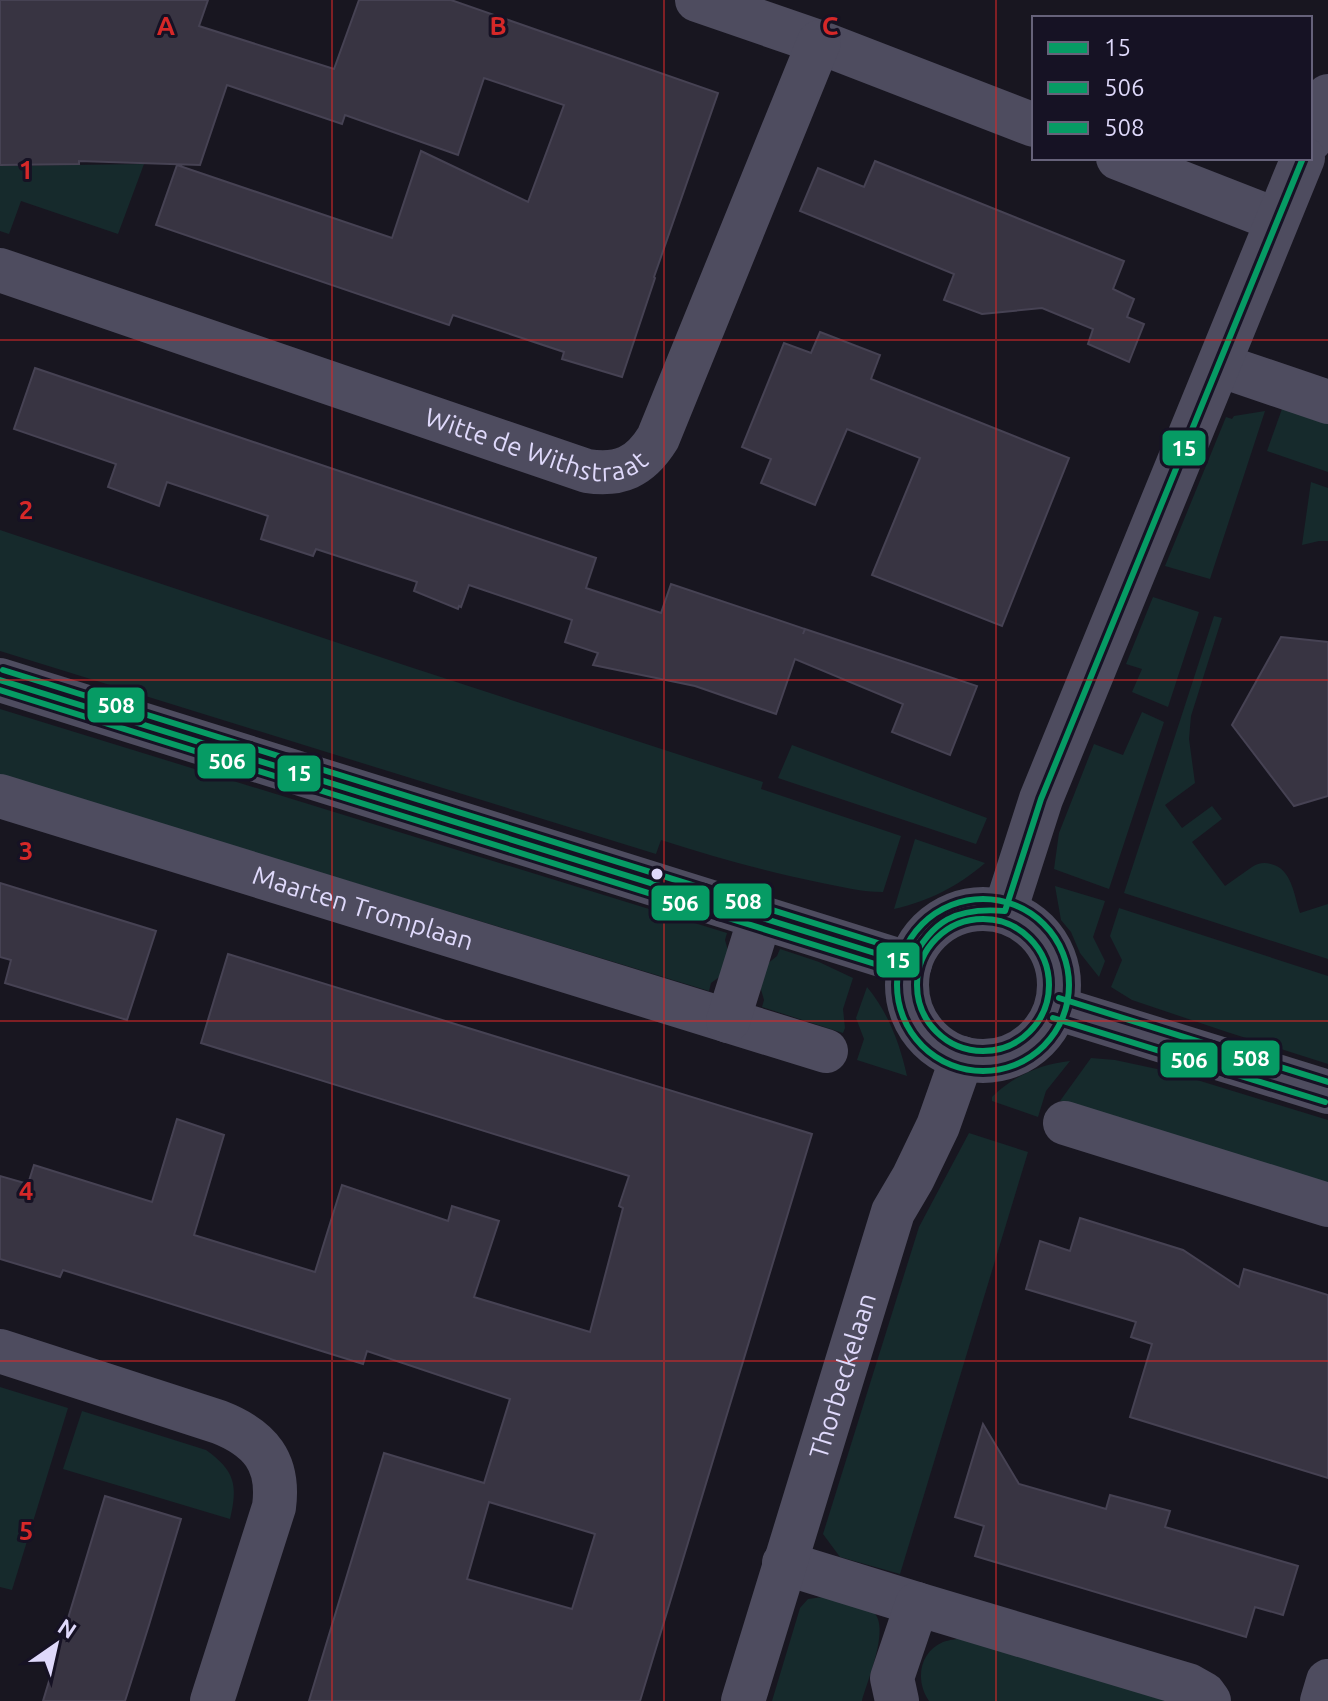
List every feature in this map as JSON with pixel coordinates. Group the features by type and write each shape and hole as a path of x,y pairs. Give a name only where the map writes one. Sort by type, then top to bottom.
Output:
{"street":[{"path":"697,0 819,42 1032,124"},
{"name":"Witte de Withstraat","path":"0,270 587,471 616,472 636,464 658,438 819,42"},
{"path":"1312,135 1328,96"},
{"path":"1123,160 1277,220"},
{"path":"1005,911 1041,799 1302,160"},
{"path":"1219,365 1328,402"},
{"path":"0,680 910,964"},
{"name":"Maarten Tromplaan","path":"0,796 826,1051"},
{"path":"985,908 1005,911 1024,920 1040,933 1052,949 1060,989 1056,1008 1045,1030 1029,1047 1008,1057 985,1061 962,1058 943,1050 928,1038 917,1022 909,1004 906,984 910,964 918,945 930,930 946,918 965,910 985,908"},
{"path":"728,1021 760,918"},
{"path":"1056,1008 1328,1092"},
{"name":"Thorbeckelaan","path":"743,1701 893,1212 938,1126 962,1058"},
{"path":"1065,1123 1328,1205"},
{"path":"0,1351 238,1429 253,1439 263,1452 275,1478 274,1507 212,1701"},
{"path":"784,1563 1188,1685 1204,1694 1209,1701"},
{"path":"897,1701 892,1678 917,1604"},
{"path":"1322,1701 1328,1681"}],"green space":[{"path":"144,164 118,234 21,201 9,234 0,231 0,166"},
{"path":"1282,409 1328,423 1328,472 1267,451"},
{"path":"1265,411 1210,579 1165,566 1226,417 1232,419 1234,416"},
{"path":"1311,482 1328,488 1328,541 1302,545"},
{"path":"0,530 763,782 761,789 901,836 883,892 852,889 781,874 661,840 656,854 0,651"},
{"path":"1153,597 1199,612 1168,707 1132,692 1142,669 1126,664"},
{"path":"1214,616 1222,618 1191,716 1189,739 1195,783 1165,805 1182,828 1212,806 1222,819 1192,842 1225,886 1254,866 1268,863 1284,871 1288,877 1300,913 1328,904 1328,959 1124,893"},
{"path":"0,709 727,933 725,940 729,954 722,975 711,983 709,991 0,775"},
{"path":"1142,712 1164,722 1109,889 1054,869 1059,833 1094,744 1123,755"},
{"path":"792,745 987,818 976,844 778,778"},
{"path":"915,839 985,863 942,892 894,909"},
{"path":"1055,886 1105,901 1093,937 1105,961 1099,977 1080,953 1071,932 1061,920"},
{"path":"1119,908 1328,976 1328,1064 1132,1000 1111,987 1122,960 1110,936"},
{"path":"780,949 853,978 843,1009 843,1033 762,1007 764,1000 760,986 766,965"},
{"path":"867,987 892,1029 907,1076 857,1060 864,1039 856,1018"},
{"path":"1091,1058 1171,1072 1328,1120 1328,1185 1060,1101"},
{"path":"1070,1061 1046,1091 1038,1117 992,1101 992,1097 1018,1077 1038,1068"},
{"path":"969,1133 1028,1152 900,1574 840,1557 823,1534 919,1227"},
{"path":"0,1387 68,1408 12,1590 0,1587"},
{"path":"82,1411 206,1450 223,1465 232,1480 234,1497 230,1519 63,1469"},
{"path":"823,1597 868,1609 878,1618 879,1640 862,1701 772,1701 800,1608 808,1599"},
{"path":"962,1638 1172,1701 929,1701 922,1685 924,1660 943,1642"}],"building":[{"path":"0,0 208,0 199,26 334,69 359,0 451,0 718,93 622,377 562,359 564,352 453,315 449,325 156,225 177,165 392,238 421,151 528,202 564,105 484,78 458,155 345,115 342,124 227,85 200,165 79,161 79,164 0,165"},
{"path":"875,161 1124,261 1113,289 1134,299 1127,317 1144,324 1129,362 1088,344 1093,329 1042,308 982,314 944,300 954,274 800,211 818,168 864,187"},
{"path":"820,332 880,355 871,379 1069,458 1002,626 872,575 920,458 847,429 815,505 761,483 771,459 742,447 784,343 811,353"},
{"path":"35,368 596,558 586,588 661,613 671,584 977,686 950,755 892,732 903,704 795,659 776,714 695,686 593,665 598,653 565,642 572,620 469,585 458,609 414,591 417,582 316,549 313,556 261,539 268,516 167,482 159,506 108,487 116,464 14,429"},
{"path":"1281,637 1328,642 1328,796 1294,806 1232,725"},
{"path":"0,883 156,931 127,1020 5,983 11,960 0,957"},
{"path":"228,954 812,1134 640,1701 309,1701 384,1453 484,1483 510,1399 367,1351 363,1364 63,1270 60,1277 0,1259 0,1176 28,1184 34,1165 152,1202 177,1119 224,1135 194,1235 315,1272 342,1185 448,1221 452,1206 499,1221 474,1297 590,1332 623,1208 619,1206 629,1176 201,1043","holes":["489,1502 595,1534 572,1609 467,1579"]},
{"path":"1080,1218 1183,1250 1239,1287 1244,1269 1328,1295 1328,1478 1130,1417 1152,1344 1131,1337 1136,1322 1026,1289 1040,1241 1070,1251"},
{"path":"983,1424 1019,1484 1106,1509 1110,1495 1170,1511 1165,1527 1298,1566 1283,1615 1255,1607 1246,1637 975,1556 984,1526 955,1517"},
{"path":"105,1496 181,1519 149,1625 125,1701 43,1701"}],"transit line":[{"name":"15","path":"0,680 910,964 927,937 947,920 973,911 1005,911 1041,799 1302,160"},
{"name":"508","path":"3,670 913,954"},
{"name":"506","path":"0,690 907,974"},
{"name":"506","path":"983,899 1016,905 1044,924 1063,952 1069,985 1063,1018 1044,1046 1016,1065 983,1071 950,1065 922,1046 903,1018 897,985 903,952 922,924 950,905 983,899"},
{"name":"508","path":"983,919 1008,924 1030,938 1044,960 1049,985 1044,1010 1030,1032 1008,1046 983,1051 958,1046 936,1032 922,1010 917,985 922,960 936,938 958,924 983,919"},
{"name":"508","path":"1059,998 1328,1082"},
{"name":"506","path":"1053,1018 1325,1102"}]}
